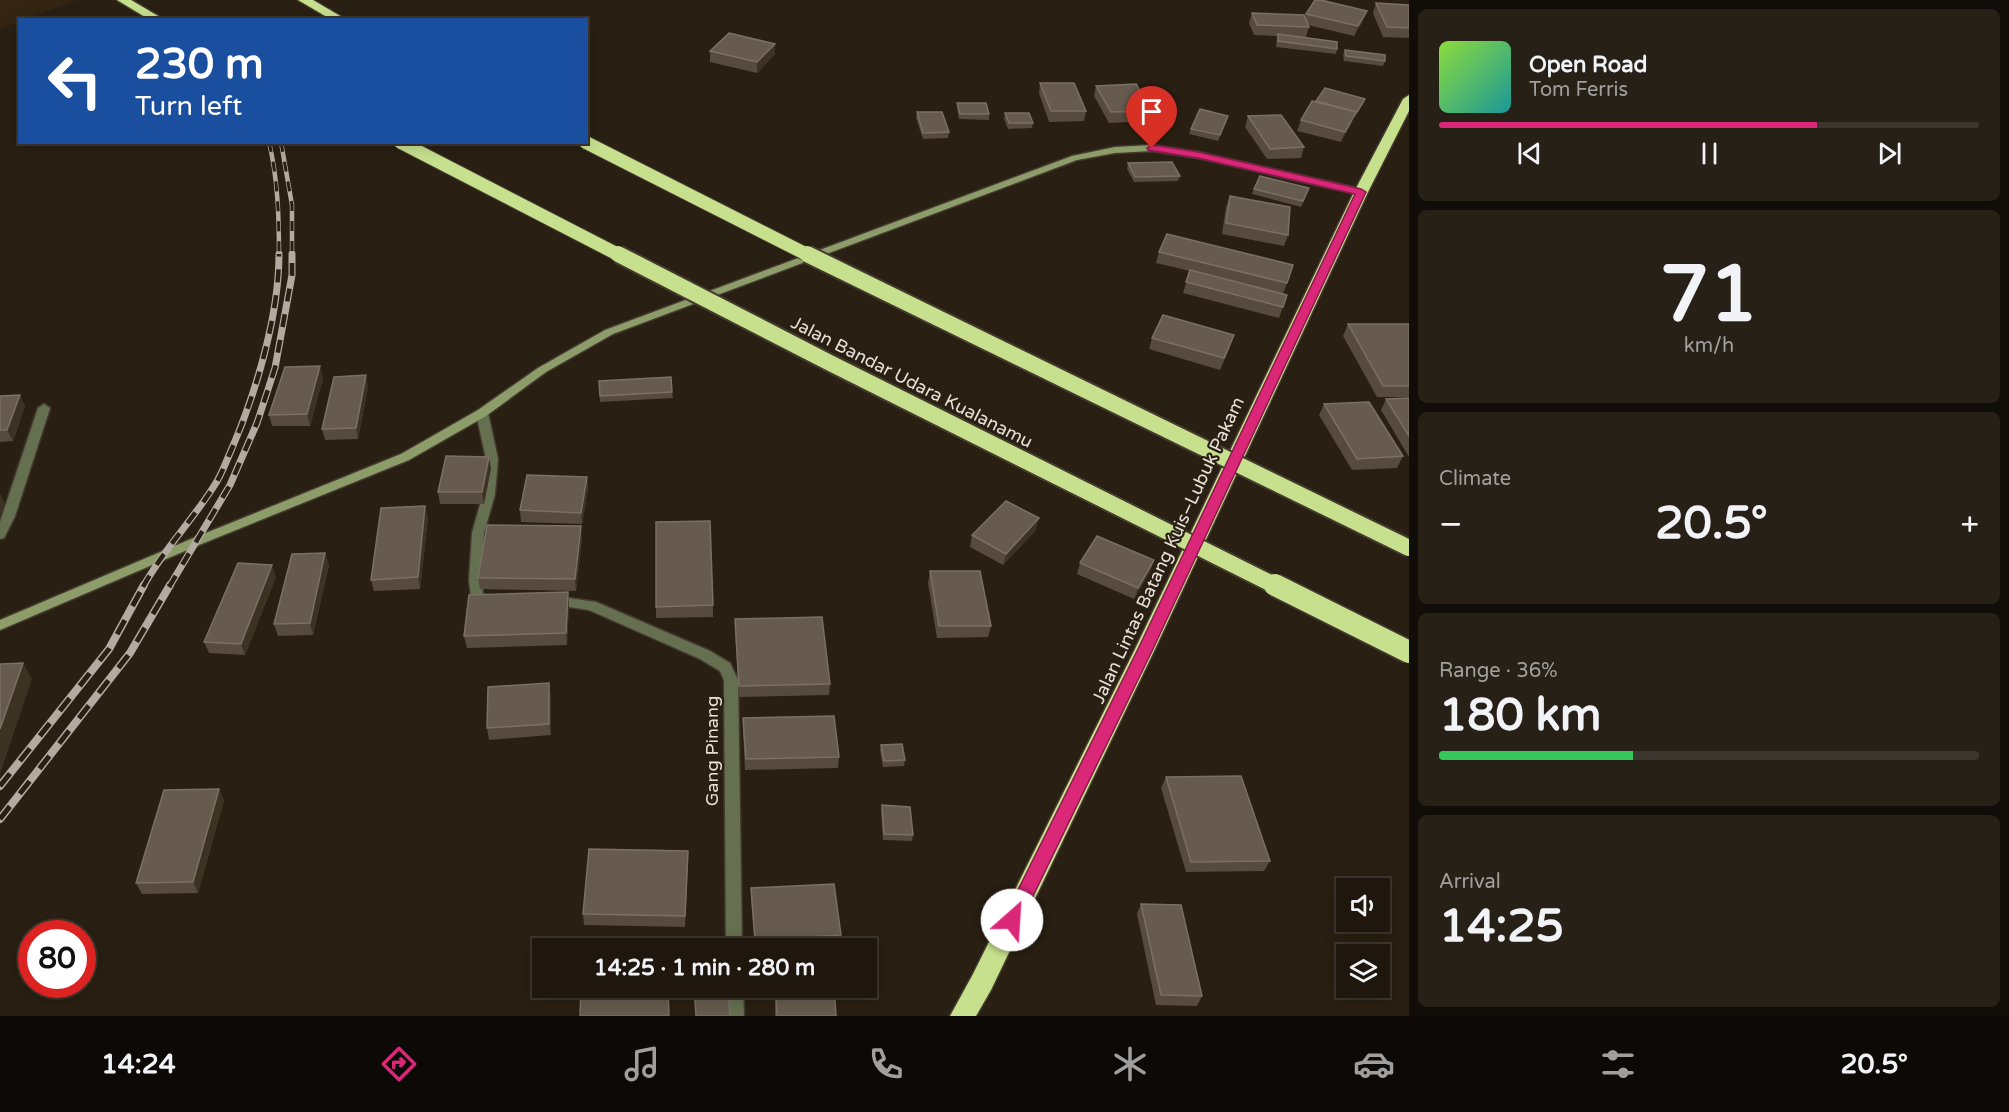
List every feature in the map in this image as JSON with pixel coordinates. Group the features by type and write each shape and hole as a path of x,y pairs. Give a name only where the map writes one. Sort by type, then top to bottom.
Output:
{"highway":[{"path":"123,0 156,18"},
{"path":"304,0 338,18"},
{"name":"Jalan Lintas Batang Kuis–Lubuk Pakam","path":"962,1016 982,982 1145,649 1361,192 1409,99"},
{"name":"Jalan Bandar Udara Kualanamu","path":"404,144 817,357 1409,652"},
{"path":"588,144 816,259 1409,548"}],"main road":[{"path":"0,625 205,538 405,457 482,413 542,370 609,332 856,242 1075,158 1115,150 1152,148 1198,155 1361,192"}],"street":[{"path":"0,535 9,516 44,408"},
{"path":"482,413 492,459 489,494 478,533 476,588 480,599 501,601"},
{"name":"Gang Pinang","path":"544,601 591,604 705,655 725,667 731,681 734,938"},
{"path":"735,998 736,1016"}],"shaded area":[{"path":"0,0 77,0 29,18 18,18 18,22 0,29"}],"building":[{"path":"1315,0 1367,11 1358,26 1306,14"},
{"path":"1376,3 1409,5 1409,28 1387,27"},
{"path":"1252,13 1304,15 1309,27 1257,25"},
{"path":"729,33 775,44 757,62 710,51"},
{"path":"1278,34 1337,42 1337,49 1278,41"},
{"path":"1345,50 1385,55 1385,61 1346,56"},
{"path":"1040,83 1074,83 1086,111 1051,111"},
{"path":"1136,84 1152,111 1111,112 1096,86"},
{"path":"1325,88 1365,99 1357,112 1316,101"},
{"path":"1312,101 1356,112 1345,132 1301,120"},
{"path":"957,103 986,103 989,114 960,114"},
{"path":"1200,109 1228,116 1220,135 1191,129"},
{"path":"917,112 942,112 949,132 923,133"},
{"path":"1005,113 1029,113 1033,123 1009,123"},
{"path":"1281,115 1304,147 1270,149 1248,116"},
{"path":"1172,162 1180,176 1135,177 1128,163"},
{"path":"1260,176 1309,188 1303,201 1254,189"},
{"path":"1230,196 1290,207 1288,235 1226,223"},
{"path":"1167,234 1293,265 1287,283 1159,252"},
{"path":"1190,270 1287,295 1283,307 1186,282"},
{"path":"1163,315 1234,335 1224,358 1152,338"},
{"path":"1348,324 1409,324 1409,386 1383,386"},
{"path":"320,366 307,414 269,415 285,367"},
{"path":"366,375 356,428 322,429 334,377"},
{"path":"671,377 672,392 600,396 599,381"},
{"path":"20,395 7,430 0,430 0,396"},
{"path":"1409,398 1409,436 1386,399"},
{"path":"1369,402 1403,456 1357,459 1324,404"},
{"path":"446,456 489,457 482,492 438,492"},
{"path":"527,475 587,477 581,513 520,510"},
{"path":"1006,501 1039,518 1006,554 972,535"},
{"path":"425,506 418,577 371,580 381,508"},
{"path":"710,521 713,605 656,607 656,522"},
{"path":"487,525 581,526 575,579 478,578"},
{"path":"1097,536 1154,560 1138,588 1080,563"},
{"path":"325,553 310,623 274,624 292,554"},
{"path":"238,563 272,565 241,644 204,642"},
{"path":"930,571 980,571 991,626 939,626"},
{"path":"568,592 566,633 464,636 469,595"},
{"path":"822,617 830,684 739,686 735,619"},
{"path":"23,663 0,729 0,664"},
{"path":"549,683 549,724 487,728 488,687"},
{"path":"834,716 839,757 746,759 743,718"},
{"path":"902,744 905,760 884,761 881,745"},
{"path":"1241,776 1270,861 1191,862 1166,777"},
{"path":"219,789 193,882 136,883 164,790"},
{"path":"882,805 910,807 913,835 884,834"},
{"path":"589,849 688,851 685,916 583,914"},
{"path":"834,884 841,935 755,938 751,888"},
{"path":"1141,904 1181,905 1202,996 1161,995"},
{"path":"581,998 668,998 669,1016 580,1016"},
{"path":"695,998 729,998 730,1016 696,1016"},
{"path":"776,998 835,998 836,1016 777,1016"}],"railway":[{"path":"269,144 277,199 279,254"},
{"path":"169,587 230,485 257,423 275,368 292,275 292,205 281,144"},
{"path":"143,587 216,482 239,431 264,356 270,330 275,304 279,254"},
{"path":"0,786 109,649 144,585"},
{"path":"0,819 130,653 170,585"}],"route":[{"path":"1012,920 1145,649 1361,192 1198,155 1152,148"}]}
